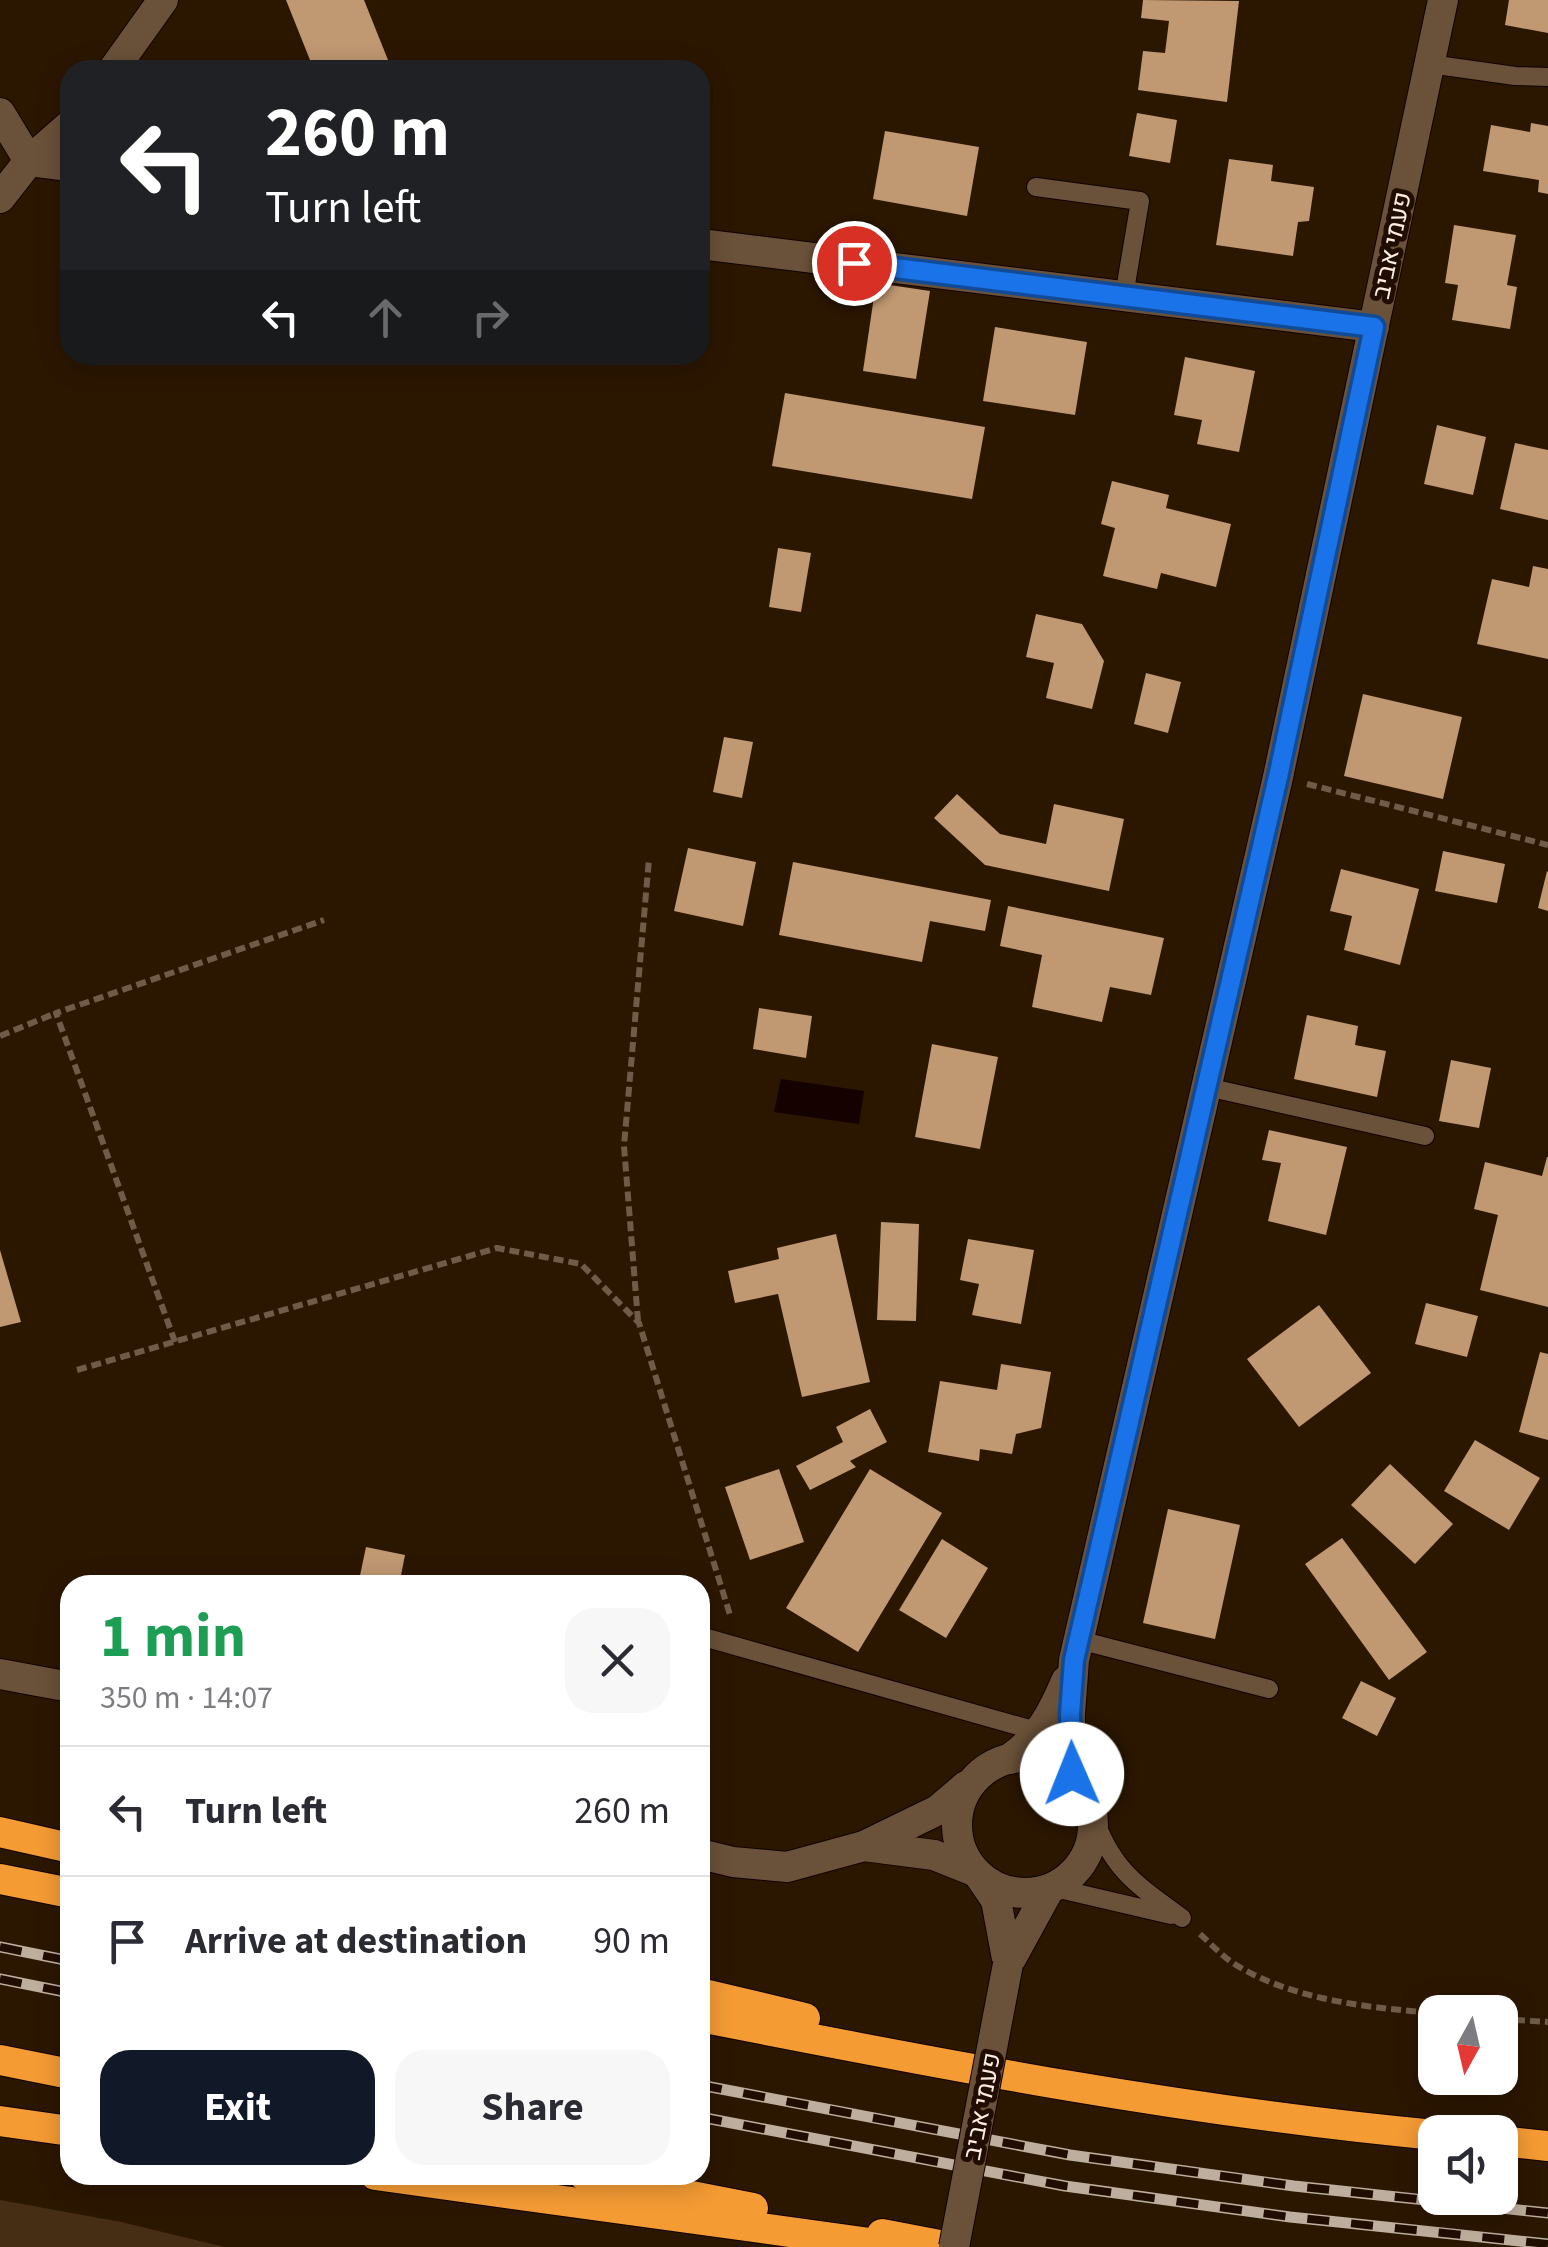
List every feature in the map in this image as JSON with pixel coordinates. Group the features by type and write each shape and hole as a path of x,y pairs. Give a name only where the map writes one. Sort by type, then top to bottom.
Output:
{"highway":[{"path":"0,1832 60,1846"},
{"path":"0,1879 60,1891"},
{"path":"710,1996 1174,2102"},
{"path":"710,2019 979,2072 1418,2133"},
{"path":"0,2060 60,2072"},
{"path":"0,2121 60,2130"},
{"path":"1518,2143 1548,2146"},
{"path":"448,2185 898,2247"},
{"path":"635,2185 952,2247"}],"street":[{"path":"120,60 163,0"},
{"name":"פעמי אביב","path":"1008,1964 996,1900 962,1851 957,1816 970,1784 1029,1746 1040,1732 1056,1705 1076,1650 1278,777 1443,0"},
{"path":"0,112 29,161"},
{"path":"0,198 29,161 60,134"},
{"path":"29,161 60,165"},
{"path":"710,245 1374,327"},
{"name":"פעמי אביב","path":"1072,1774 1070,1714 1076,1650"},
{"path":"0,1674 60,1685"},
{"path":"996,1765 1044,1759 1072,1774 1089,1800 1093,1815"},
{"name":"פעמי אביב","path":"864,1846 938,1810 996,1765"},
{"name":"פעמי אביב","path":"952,2247 1008,1964 1051,1889 1070,1877 1090,1849 1093,1815"},
{"path":"710,1856 787,1867 864,1846 934,1854 1014,1892 1051,1889"}],"lane":[{"path":"1430,64 1548,77"},
{"path":"1036,187 1140,202 1124,296"},
{"path":"1206,1087 1425,1136"},
{"path":"710,1639 1040,1732"},
{"path":"1076,1650 1269,1689"},
{"path":"1093,1815 1104,1846 1128,1878 1182,1918"},
{"path":"1051,1889 1182,1918"}],"path":[{"path":"1278,777 1548,845"},
{"path":"649,859 624,1146 638,1323 741,1648"},
{"path":"0,1036 324,920"},
{"path":"56,1013 176,1342"},
{"path":"77,1370 497,1248 581,1264 638,1323"},
{"path":"1182,1918 1234,1964 1274,1984 1318,1996 1418,2011"},
{"path":"1518,2020 1548,2022"}],"shaded area":[{"path":"781,1079 864,1091 859,1124 774,1112"},
{"path":"0,2200 121,2222 225,2247 0,2247"}],"building":[{"path":"286,0 364,0 388,60 310,60"},
{"path":"1143,0 1239,1 1227,102 1138,90 1143,51 1165,53 1169,21 1141,18"},
{"path":"1509,0 1548,0 1548,33 1505,25"},
{"path":"1137,113 1177,120 1170,163 1129,156"},
{"path":"1531,123 1548,126 1548,194 1538,192 1539,180 1483,171 1491,125 1530,132"},
{"path":"885,131 979,147 967,216 873,199"},
{"path":"1229,159 1273,165 1271,181 1314,187 1309,221 1298,222 1293,256 1216,245"},
{"path":"1454,225 1516,235 1507,285 1517,287 1510,329 1452,320 1458,285 1445,283"},
{"path":"876,283 930,291 916,379 863,371"},
{"path":"995,327 1087,342 1075,415 983,401"},
{"path":"1185,357 1255,371 1239,452 1197,444 1202,420 1174,415"},
{"path":"785,393 985,427 972,499 772,466"},
{"path":"1437,425 1486,437 1473,495 1424,484"},
{"path":"1515,443 1548,450 1548,520 1500,509"},
{"path":"1112,481 1169,495 1166,508 1231,524 1216,587 1161,573 1157,589 1103,576 1115,528 1101,524"},
{"path":"778,548 811,553 801,612 769,607"},
{"path":"1533,566 1548,569 1548,659 1477,644 1492,579 1529,587"},
{"path":"1036,614 1082,624 1104,661 1092,709 1046,698 1054,663 1026,657"},
{"path":"1146,673 1181,682 1168,733 1134,724"},
{"path":"1363,694 1462,717 1443,799 1344,776"},
{"path":"724,737 753,742 742,798 713,792"},
{"path":"957,794 1000,834 1046,844 1054,804 1124,819 1109,891 985,865 934,818"},
{"path":"688,848 756,862 743,926 674,911"},
{"path":"1443,851 1505,864 1497,903 1435,891"},
{"path":"793,862 991,900 985,931 930,921 922,962 779,935"},
{"path":"1341,869 1419,889 1400,965 1344,950 1352,916 1330,911"},
{"path":"1548,872 1548,911 1538,908"},
{"path":"1008,906 1164,938 1151,995 1110,987 1102,1022 1032,1007 1042,955 1000,946"},
{"path":"759,1008 812,1016 806,1058 753,1049"},
{"path":"1307,1015 1358,1026 1355,1045 1386,1051 1377,1097 1294,1079"},
{"path":"932,1044 998,1057 980,1149 915,1137"},
{"path":"1451,1060 1491,1068 1479,1128 1439,1121"},
{"path":"1269,1130 1347,1147 1326,1235 1268,1221 1281,1163 1262,1160"},
{"path":"1547,1157 1548,1307 1480,1290 1498,1215 1474,1209 1485,1162 1542,1176"},
{"path":"881,1222 919,1224 916,1321 877,1320"},
{"path":"836,1234 870,1382 802,1397 778,1294 735,1303 728,1271 779,1259 777,1248"},
{"path":"968,1239 1034,1250 1021,1324 972,1315 979,1284 960,1280"},
{"path":"0,1250 21,1322 0,1327"},
{"path":"1426,1303 1478,1316 1467,1357 1415,1344"},
{"path":"1319,1305 1371,1373 1299,1427 1247,1359"},
{"path":"1540,1352 1548,1354 1548,1440 1519,1432"},
{"path":"1001,1364 1051,1372 1041,1428 1016,1434 1012,1454 980,1449 979,1461 928,1452 940,1381 997,1390"},
{"path":"870,1409 887,1442 850,1461 856,1467 810,1490 796,1466 843,1442 836,1427"},
{"path":"1475,1440 1540,1478 1509,1530 1444,1491"},
{"path":"1390,1464 1453,1524 1415,1564 1351,1505"},
{"path":"779,1469 804,1542 750,1560 725,1487"},
{"path":"870,1469 942,1513 858,1652 786,1608"},
{"path":"1168,1509 1240,1525 1215,1639 1143,1623"},
{"path":"1342,1538 1427,1652 1389,1680 1305,1564"},
{"path":"942,1539 988,1568 946,1638 899,1610"},
{"path":"366,1547 405,1555 401,1575 360,1575"},
{"path":"1361,1681 1396,1698 1377,1736 1342,1718"}],"railway":[{"path":"0,1947 60,1959"},
{"path":"0,1979 60,1991"},
{"path":"710,2087 1070,2155 1294,2186 1548,2213"},
{"path":"710,2119 1065,2186 1290,2217 1548,2244"}],"route":[{"path":"854,263 1374,327 1278,777 1074,1660 1070,1714 1072,1774"}]}
